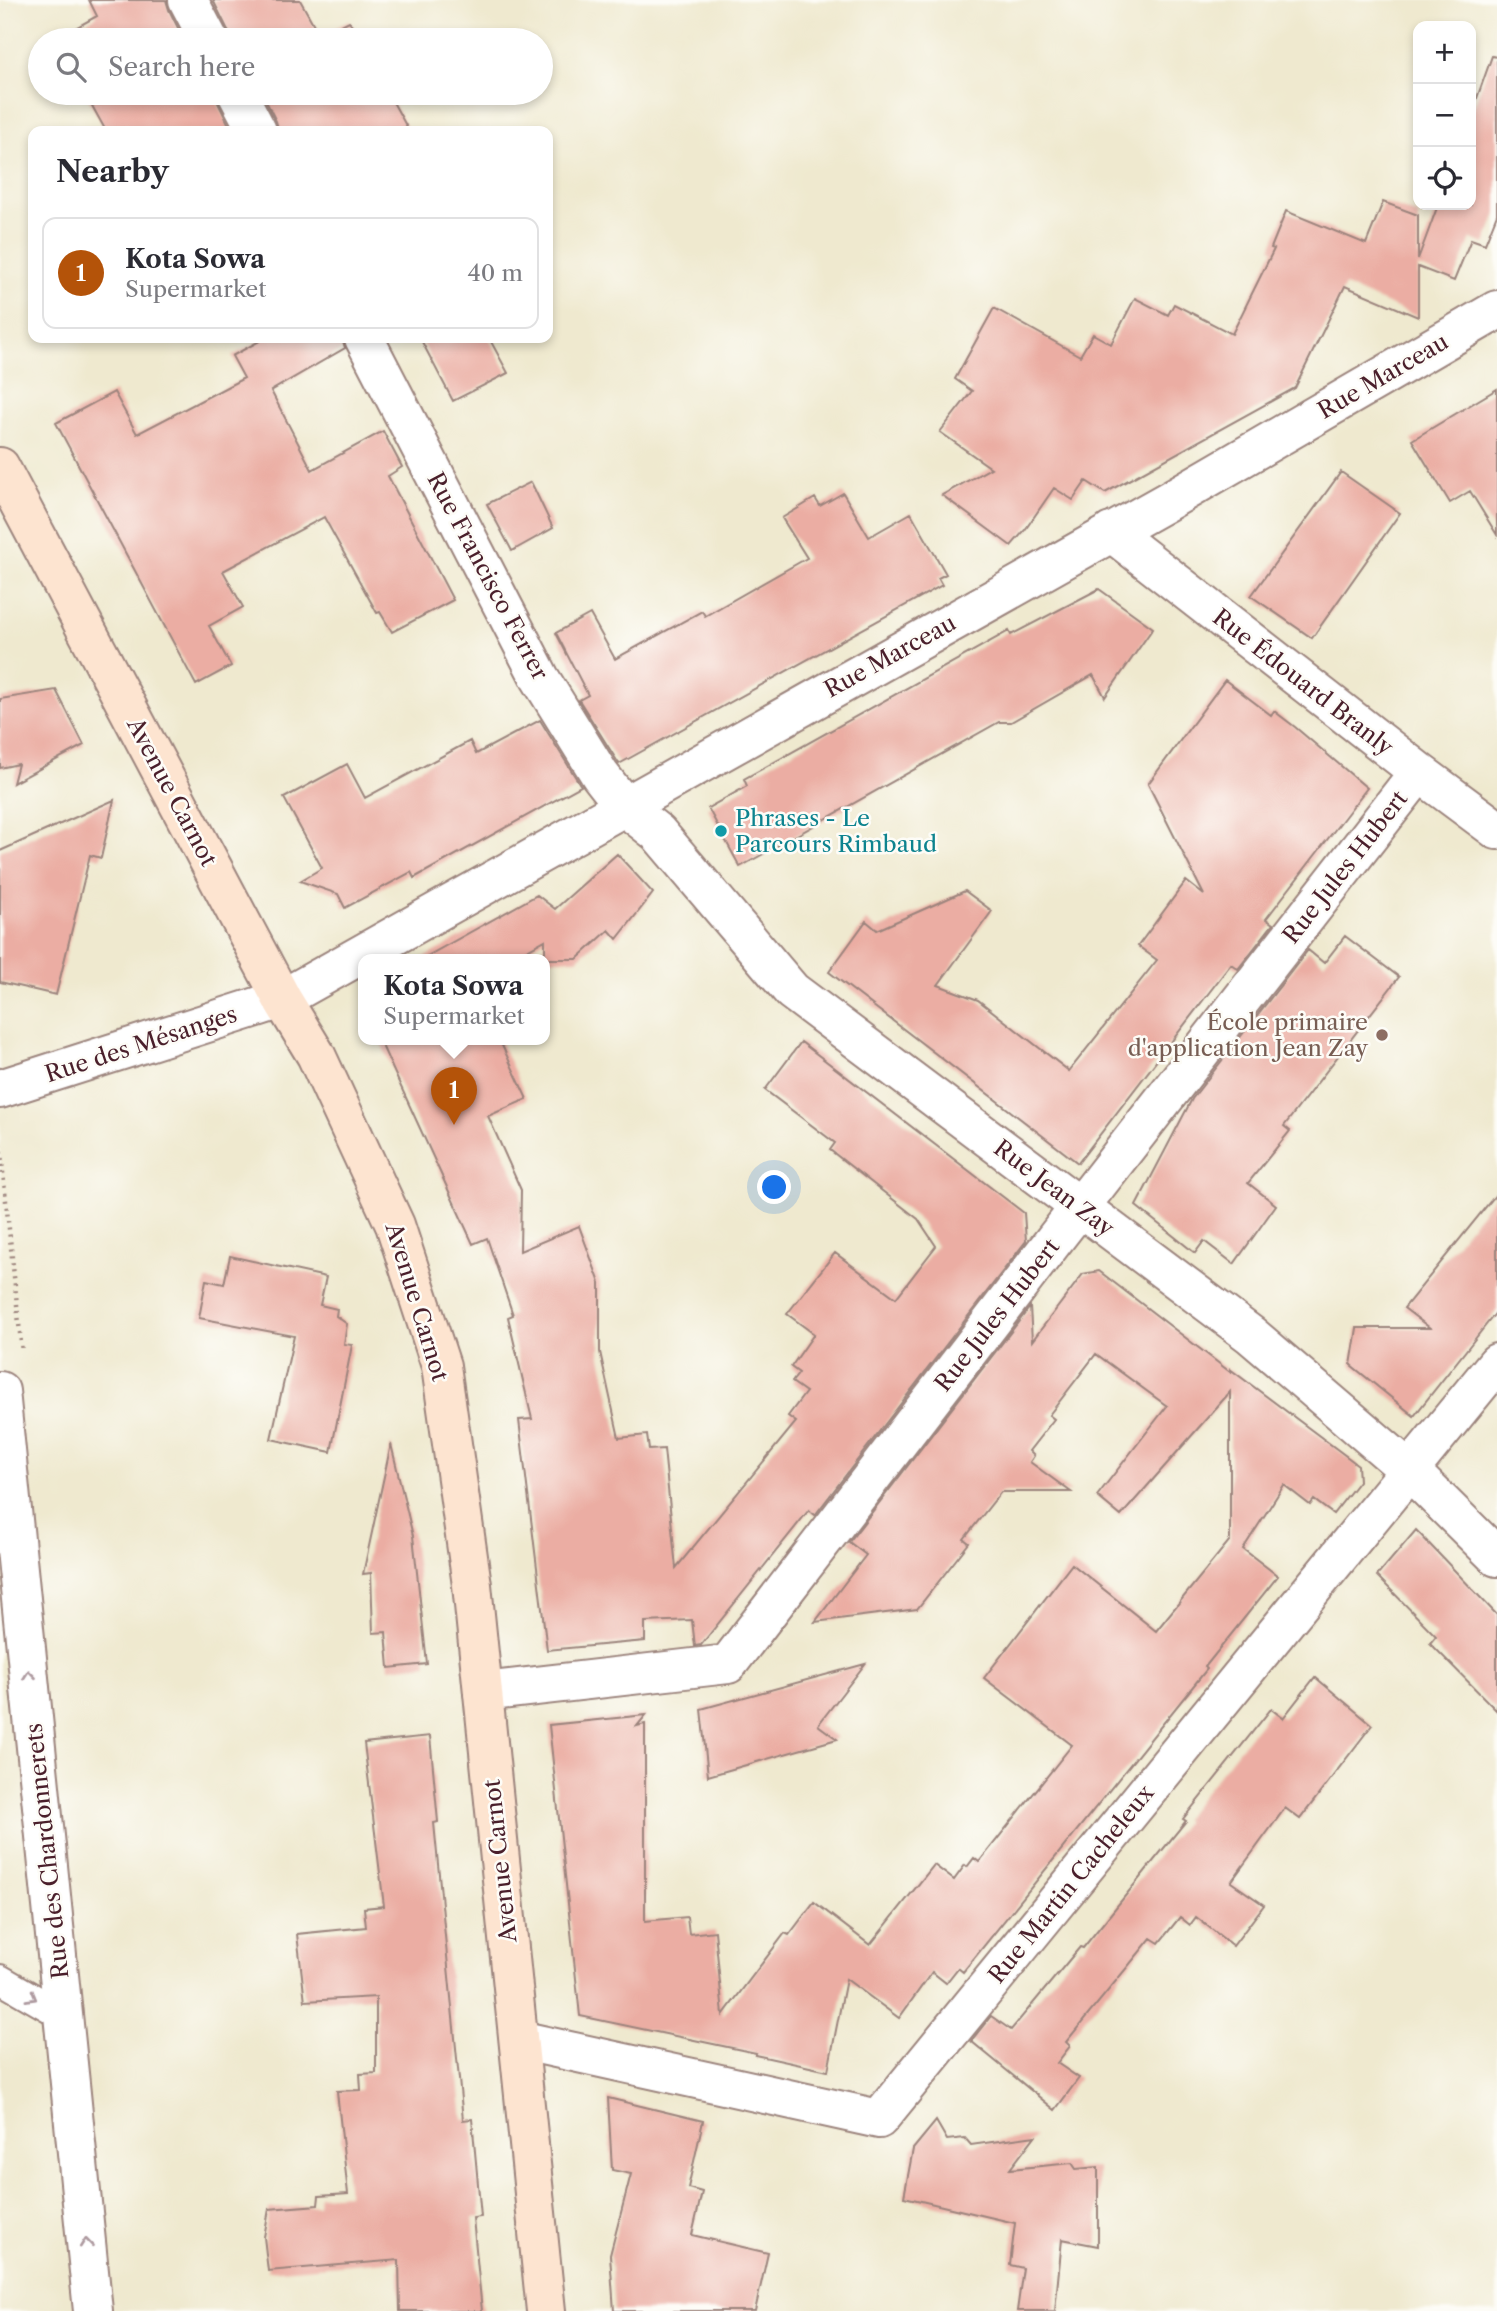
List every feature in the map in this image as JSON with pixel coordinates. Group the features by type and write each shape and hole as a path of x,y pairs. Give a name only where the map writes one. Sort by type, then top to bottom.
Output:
{"main road":[{"name":"Avenue Carnot","path":"0,467 282,999 316,1055 395,1225 441,1366 472,1585 546,2311"}],"street":[{"path":"188,0 203,28"},
{"path":"243,105 254,126"},
{"name":"Rue Marceau","path":"362,954 1111,532 1497,310"},
{"name":"Rue Francisco Ferrer","path":"367,343 540,678 600,775 625,807"},
{"name":"Rue Édouard Branly","path":"1111,532 1497,830"},
{"name":"Rue Jules Hubert","path":"483,1692 729,1664 1079,1208 1419,772"},
{"name":"Rue Jean Zay","path":"625,807 658,833 792,991 1251,1335 1409,1470 1497,1557"},
{"name":"Rue Marceau","path":"282,999 358,956"},
{"name":"Rue des Mésanges","path":"0,1089 282,999"},
{"name":"Rue Martin Cacheleux","path":"519,2040 879,2119 1497,1363"},
{"name":"Rue des Chardonnerets","path":"0,1391 93,2311"}],"lane":[{"path":"0,1979 64,2016"}],"building":[{"path":"89,0 166,0 178,28 75,28 97,16"},
{"path":"213,0 300,0 316,28 227,28"},
{"path":"349,21 353,28 335,28"},
{"path":"1492,56 1497,57 1497,214 1485,244 1471,239 1454,281 1418,267 1418,317 1345,286 1295,388 1105,493 1086,481 1073,500 1054,488 1011,546 942,495 991,468 940,432 972,391 955,379 994,308 1080,356 1093,334 1111,344 1135,298 1168,315 1174,304 1232,334 1274,249 1271,248 1286,211 1366,244 1383,202 1418,215 1418,259 1436,210 1476,210 1476,101"},
{"path":"92,105 219,105 230,126 103,126"},
{"path":"268,105 395,105 406,126 278,126"},
{"path":"256,343 344,343 345,348 271,391 312,470 383,431 402,467 388,476 453,600 392,632 380,612 377,613 324,517 223,571 243,607 209,626 231,666 196,685 56,423 114,392 137,434 244,378 232,356"},
{"path":"423,343 492,343 508,373 453,401"},
{"path":"1497,389 1497,535 1470,491 1450,503 1412,440"},
{"path":"1341,472 1400,513 1312,638 1251,596"},
{"path":"531,482 553,528 512,551 487,504"},
{"path":"843,493 869,537 911,513 946,574 938,578 942,585 619,764 579,700 588,695 556,633 590,614 615,659 702,611 705,616 807,558 782,518 815,498 820,506"},
{"path":"1099,589 1153,628 1105,697 1093,675 1011,722 999,722 740,867 708,808 747,786 744,779 1009,631 1011,635"},
{"path":"1225,680 1271,715 1274,711 1367,788 1266,919 1273,924 1238,969 1231,964 1078,1163 829,972 866,921 877,930 965,891 992,911 938,985 978,1000 1069,1071 1157,960 1138,946 1186,881 1204,895 1148,784"},
{"path":"56,690 84,745 13,783 18,764 0,768 0,699"},
{"path":"540,720 581,786 414,878 411,872 345,908 338,894 300,881 322,868 284,798 347,764 365,798 470,741 476,754"},
{"path":"114,800 101,858 90,855 56,995 0,982 0,851"},
{"path":"617,854 653,893 617,939 609,930 577,959 550,959 550,954 545,954 545,940 520,954 431,954 537,895 555,909"},
{"path":"1345,936 1399,977 1284,1126 1290,1131 1248,1183 1276,1205 1234,1264 1204,1241 1195,1253 1136,1206 1192,1099 1308,950 1324,963"},
{"path":"801,1042 1024,1213 1026,1241 815,1515 809,1510 701,1645 695,1646 692,1620 645,1622 645,1641 547,1650 519,1420 532,1419 508,1317 513,1315 487,1238 473,1244 382,1045 502,1045 527,1099 488,1116 521,1190 520,1251 579,1226 600,1283 600,1352 619,1438 647,1435 649,1450 664,1449 676,1568 796,1422 788,1416 806,1392 792,1382 799,1373 791,1367 814,1334 787,1314 835,1253 896,1298 936,1246 918,1219 830,1150 835,1143 765,1090"},
{"path":"1497,1193 1497,1311 1414,1416 1351,1365 1357,1328 1430,1328 1404,1308"},
{"path":"230,1256 326,1277 320,1305 337,1309 336,1316 347,1324 344,1344 352,1345 331,1452 271,1439 294,1336 199,1318 206,1280 224,1284"},
{"path":"1099,1271 1230,1372 1230,1369 1358,1465 1359,1481 1333,1514 1314,1500 1310,1505 1284,1485 1243,1549 1278,1576 1205,1667 1207,1669 963,1972 958,1968 946,1983 932,1972 899,2018 846,1979 828,2071 580,2016 549,1725 646,1715 637,1726 645,1724 645,1921 687,1917 689,1934 715,1931 723,2015 785,1933 789,1935 814,1902 870,1945 934,1865 954,1880 974,1858 979,1862 1072,1745 984,1678 1072,1564 1156,1631 1230,1540 1230,1392 1121,1516 1097,1496 1167,1406 1096,1354 1049,1415 1054,1419 1029,1451 1034,1456 1030,1462 1071,1492 1001,1492 964,1539 969,1543 917,1609 815,1622 866,1555 849,1542 1030,1307 1032,1341 1083,1274"},
{"path":"391,1444 413,1536 427,1664 389,1668 386,1632 373,1633 371,1573 363,1574"},
{"path":"1416,1530 1497,1615 1497,1711 1430,1643 1436,1636 1377,1576"},
{"path":"865,1664 818,1725 837,1739 708,1776 701,1709"},
{"path":"1315,1677 1372,1725 1300,1819 1285,1808 1231,1882 1264,1905 1233,1946 1196,1917 1190,1925 1180,1917 1159,1943 1151,1938 1066,2042 1070,2046 1057,2063 1079,2078 1055,2110 971,2041 991,2016 1011,2030 1080,1947 1083,1948 1186,1821 1183,1819 1271,1709 1283,1718"},
{"path":"430,1736 438,1822 434,1823 463,2120 472,2119 481,2217 473,2218 482,2311 400,2311 399,2260 268,2271 264,2237 269,2209 318,2205 319,2196 348,2194 337,2091 361,2090 360,2074 376,2073 376,1997 305,2001 297,1934 366,1927 364,1908 384,1906 364,1743"},
{"path":"608,2098 703,2121 688,2188 702,2192 692,2235 768,2253 755,2311 614,2311 610,2255 631,2174 612,2170"},
{"path":"936,2121 947,2140 965,2138 971,2145 1035,2136 1010,2169 1072,2163 1076,2169 1098,2167 1098,2246 1062,2239 1055,2311 1017,2311 1023,2268 1010,2265 1015,2223 904,2197 913,2149"}],"place":[{"name":"Phrases - Le Parcours Rimbaud","path":"721,831"},
{"name":"École primaire d'application Jean Zay","path":"1382,1035"},
{"name":"Kota Sowa","path":"454,1125"}]}
